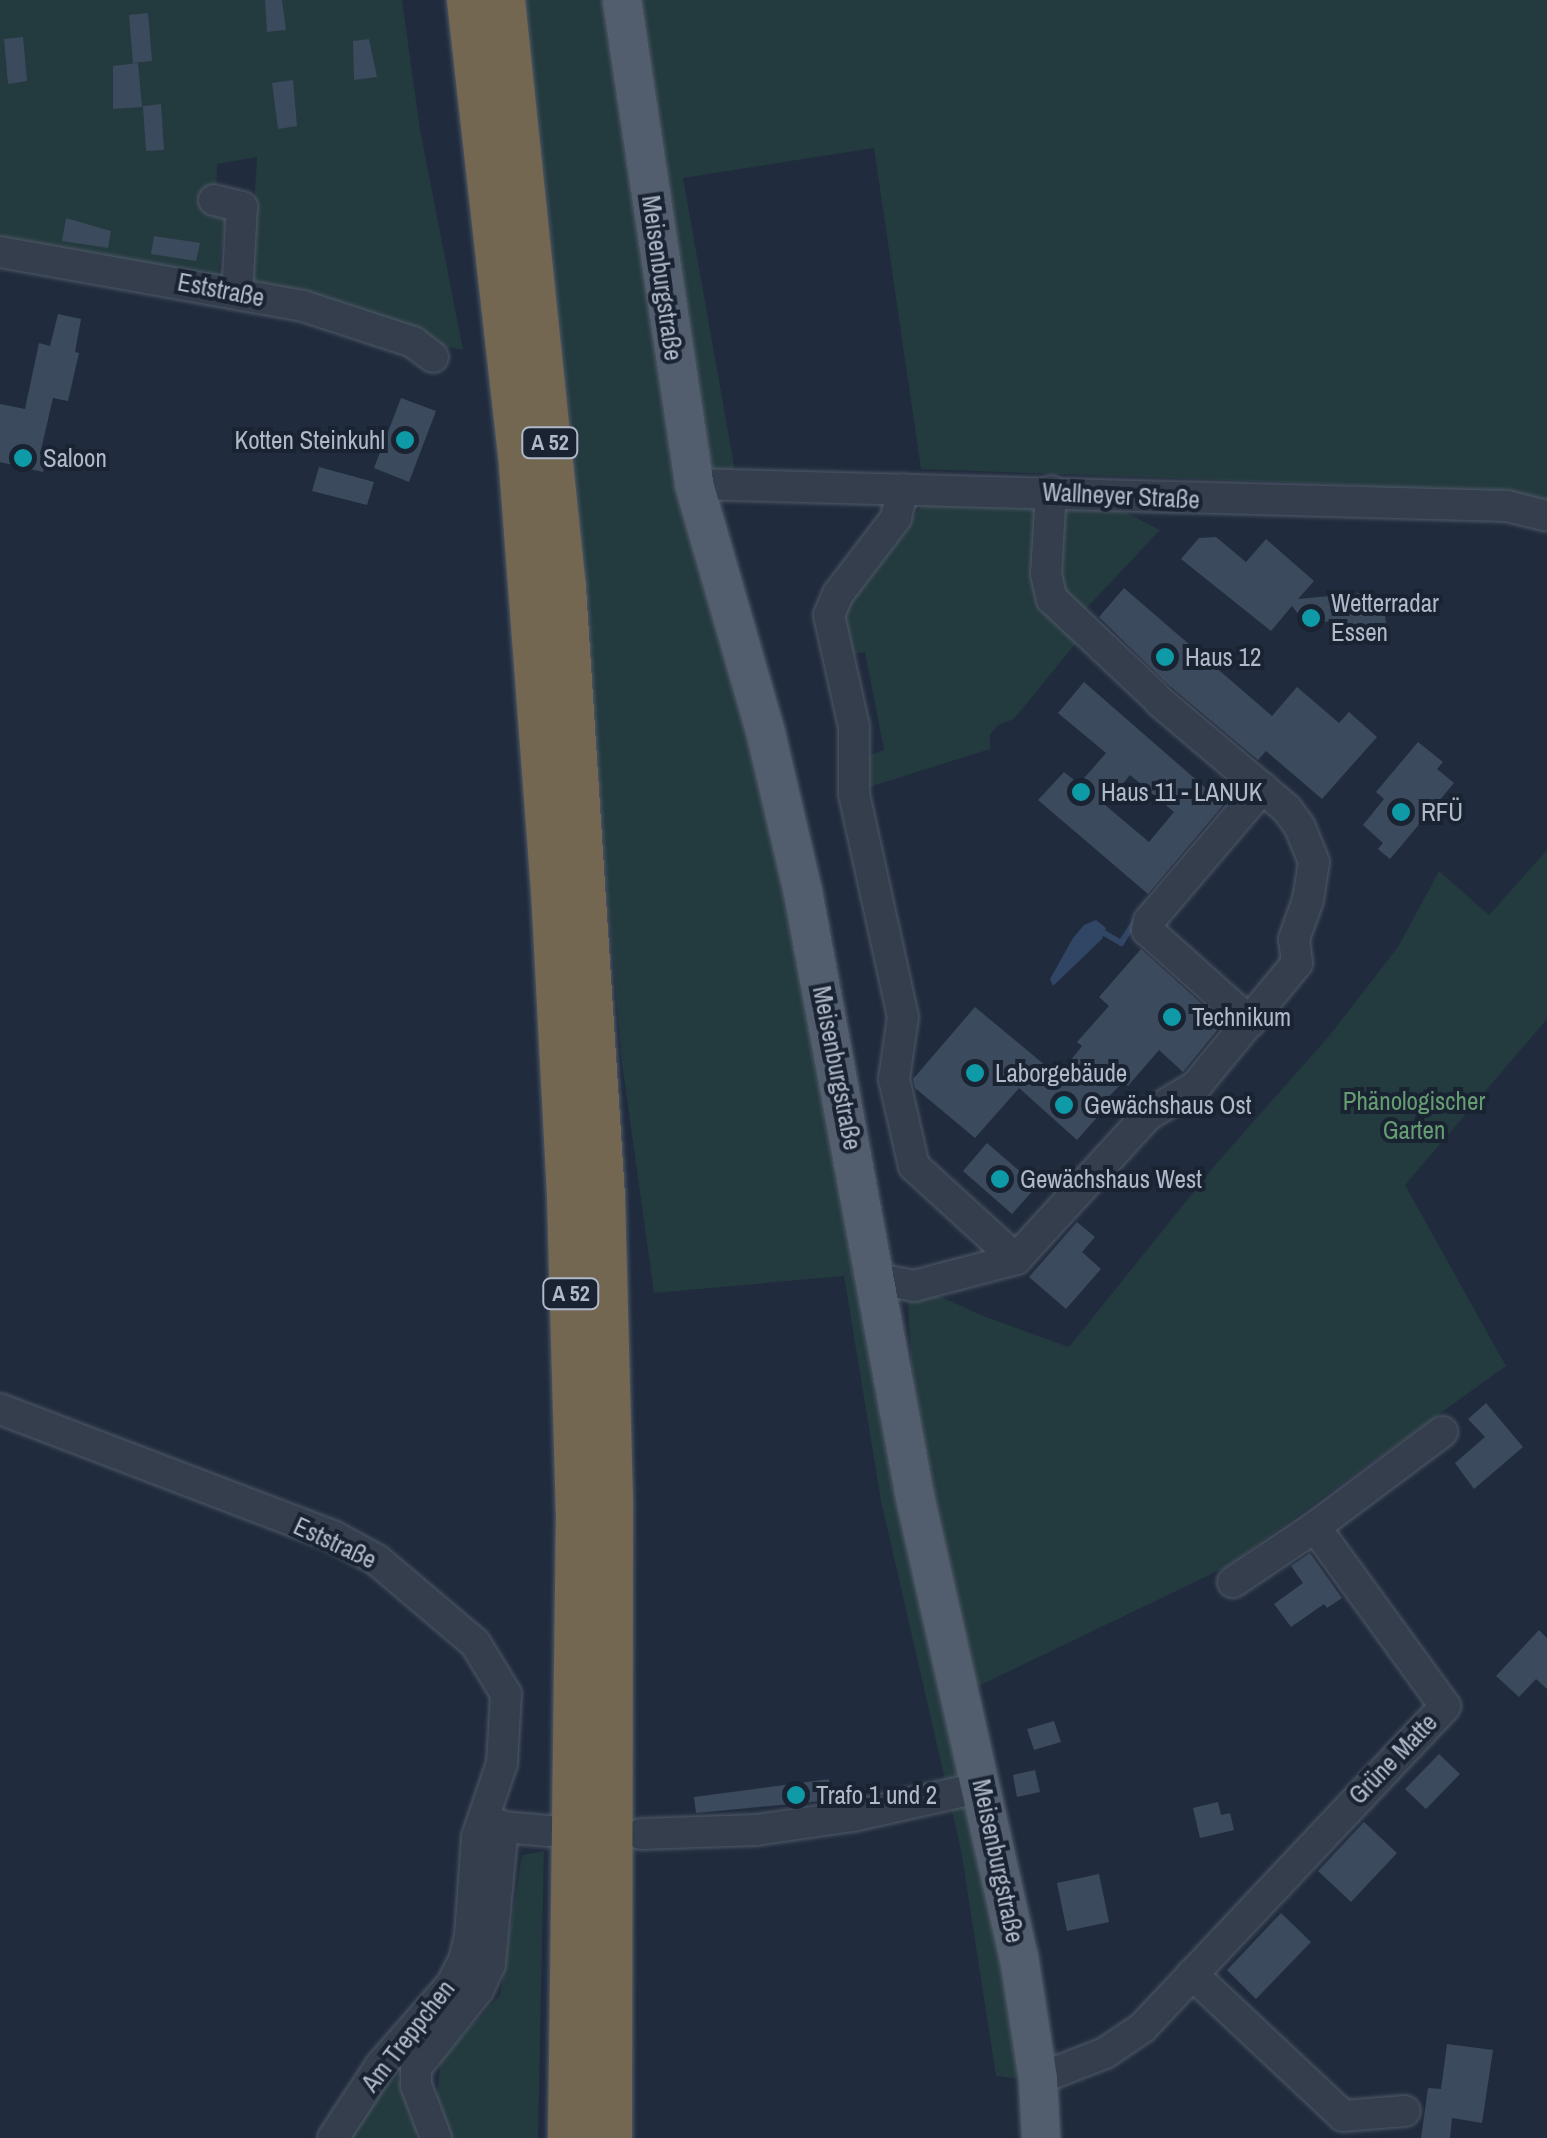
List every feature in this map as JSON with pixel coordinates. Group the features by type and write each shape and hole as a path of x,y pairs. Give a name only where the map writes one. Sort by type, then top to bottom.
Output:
{"highway":[{"name":"A 52","path":"468,0 520,472 552,890 568,1197 577,1511 569,2138"},
{"name":"A 52","path":"504,0 565,588 604,1196 612,1503 610,2138"}],"main road":[{"name":"Meisenburgstraße","path":"622,0 694,484 766,734 803,892 878,1279 914,1497 1019,1957 1038,2078 1042,2138"}],"street":[{"path":"214,200 242,207 238,293"},
{"name":"Eststraße","path":"0,252 303,306 413,342 432,358"},
{"name":"Wallneyer Straße","path":"694,484 1507,506 1547,516"},
{"path":"903,489 896,518 838,594 829,616 854,728 854,794 903,1017 894,1080 914,1166 1016,1260"},
{"path":"878,1279 914,1286 1016,1260 1148,1115 1196,1086 1297,964 1294,940 1313,880 1314,862 1300,827 1052,599 1046,574 1051,491"},
{"path":"1250,1022 1147,930 1149,920 1262,788"},
{"name":"Eststraße","path":"0,1409 333,1536 377,1560 444,1613 475,1643 506,1694 493,1822"},
{"path":"1234,1582 1442,1432"},
{"name":"Grüne Matte","path":"1038,2078 1092,2060 1142,2028 1444,1706 1315,1527"},
{"path":"641,1834 756,1830 853,1816 982,1786"},
{"path":"436,2138 416,2085 416,2068 478,1990 490,1964 493,1822 548,1831"},
{"name":"Am Treppchen","path":"332,2138 381,2065 452,1984 470,1935 493,1822"},
{"path":"1192,1974 1342,2116 1404,2111"}],"green space":[{"path":"0,0 402,0 420,129 463,350 414,341 249,295 257,157 217,164 216,196 228,203 216,289 0,251"},
{"path":"521,0 1547,0 1547,506 1358,485 921,469 874,148 683,178 734,465 732,476 693,482 728,621 1035,2081 996,2076 961,1850 881,1501 844,1276 654,1293 622,1063 585,634"},
{"path":"1100,499 1160,530 1080,615 1080,638 1014,719 998,725 990,735 990,749 866,788 869,756 884,750 865,652 849,655 841,620 844,604 925,502"},
{"name":"Phänologischer Garten","path":"1547,850 1547,1019 1405,1185 1506,1366 1226,1567 962,1694 918,1497 907,1281 983,1316 1069,1347 1216,1164 1329,1036 1398,947 1439,871 1489,915"},
{"path":"544,1851 538,2138 451,2138 437,2098 441,2059 500,1995 522,1855"},
{"path":"393,2066 419,2128 415,2138 347,2138"}],"water":[{"path":"1096,920 1106,928 1102,939 1053,986 1050,979 1073,938 1084,925"}],"building":[{"path":"265,0 282,0 286,30 267,32"},
{"path":"148,13 152,61 133,63 129,15"},
{"path":"23,37 27,81 8,84 4,39"},
{"path":"369,39 377,77 354,80 353,41"},
{"path":"138,63 142,107 113,109 113,66"},
{"path":"293,80 297,126 278,129 272,83"},
{"path":"161,104 164,150 146,151 143,106"},
{"path":"66,218 111,231 108,248 62,241"},
{"path":"154,236 200,243 196,261 151,254"},
{"path":"58,314 81,319 75,352 79,353 68,401 53,398 40,454 47,455 43,472 0,462 0,404 25,409 39,343 50,346"},
{"name":"Kotten Steinkuhl","path":"401,398 436,411 409,482 374,468"},
{"path":"319,467 374,482 367,505 312,491"},
{"path":"1216,537 1246,562 1266,539 1314,581 1298,599 1361,593 1363,609 1384,606 1386,624 1333,631 1332,621 1306,624 1292,606 1271,631 1181,559 1199,538"},
{"name":"Haus 12","path":"1124,588 1272,716 1297,687 1339,723 1349,712 1377,737 1322,799 1266,751 1258,760 1170,686 1099,617"},
{"name":"Haus 11 - LANUK","path":"1084,682 1224,804 1148,894 1038,800 1064,772 1079,784 1106,753 1058,713","holes":["1130,775 1174,812 1149,842 1105,805"]},
{"name":"RFÜ","path":"1418,742 1443,762 1437,769 1454,783 1390,859 1378,849 1383,843 1363,825 1384,799 1376,792"},
{"path":"1141,949 1223,1023 1183,1072 1159,1050 1128,1086 1123,1082 1096,1110 1100,1114 1077,1140 1019,1088 975,1138 915,1088 913,1079 975,1007 1058,1076 1082,1046 1077,1042 1109,1006 1099,997"},
{"name":"Gewächshaus West","path":"987,1143 1037,1186 1012,1214 963,1171"},
{"path":"1077,1222 1095,1237 1082,1252 1101,1269 1066,1309 1029,1277"},
{"path":"1486,1403 1523,1447 1474,1489 1455,1463 1485,1437 1468,1419"},
{"path":"1310,1553 1342,1598 1327,1608 1324,1604 1291,1627 1274,1604 1303,1583 1291,1566"},
{"path":"1539,1630 1547,1638 1547,1689 1536,1679 1519,1697 1496,1676"},
{"path":"1054,1721 1061,1742 1034,1750 1027,1729"},
{"path":"1439,1754 1460,1774 1426,1809 1405,1789"},
{"path":"1035,1770 1040,1792 1017,1797 1013,1775"},
{"path":"829,1779 831,1800 696,1813 694,1797"},
{"path":"1218,1802 1221,1815 1230,1813 1234,1830 1200,1838 1193,1808"},
{"path":"1364,1822 1397,1853 1351,1902 1318,1871"},
{"path":"1099,1874 1109,1922 1067,1931 1057,1883"},
{"path":"1281,1913 1311,1942 1256,1999 1227,1970"},
{"path":"1447,2044 1493,2050 1482,2123 1452,2118 1450,2138 1421,2138 1428,2088 1441,2089"}],"waterway":[{"path":"1229,810 1230,796"},
{"path":"1104,933 1121,943 1136,920"}],"place":[{"name":"Kotten Steinkuhl","path":"405,440"},
{"name":"Saloon","path":"23,458"},
{"name":"Wetterradar Essen","path":"1311,618"},
{"name":"Haus 12","path":"1165,657"},
{"name":"Haus 11 - LANUK","path":"1081,792"},
{"name":"RFÜ","path":"1401,812"},
{"name":"Technikum","path":"1172,1017"},
{"name":"Laborgebäude","path":"975,1073"},
{"name":"Gewächshaus Ost","path":"1064,1105"},
{"name":"Gewächshaus West","path":"1000,1179"},
{"name":"Trafo 1 und 2","path":"796,1795"}]}
